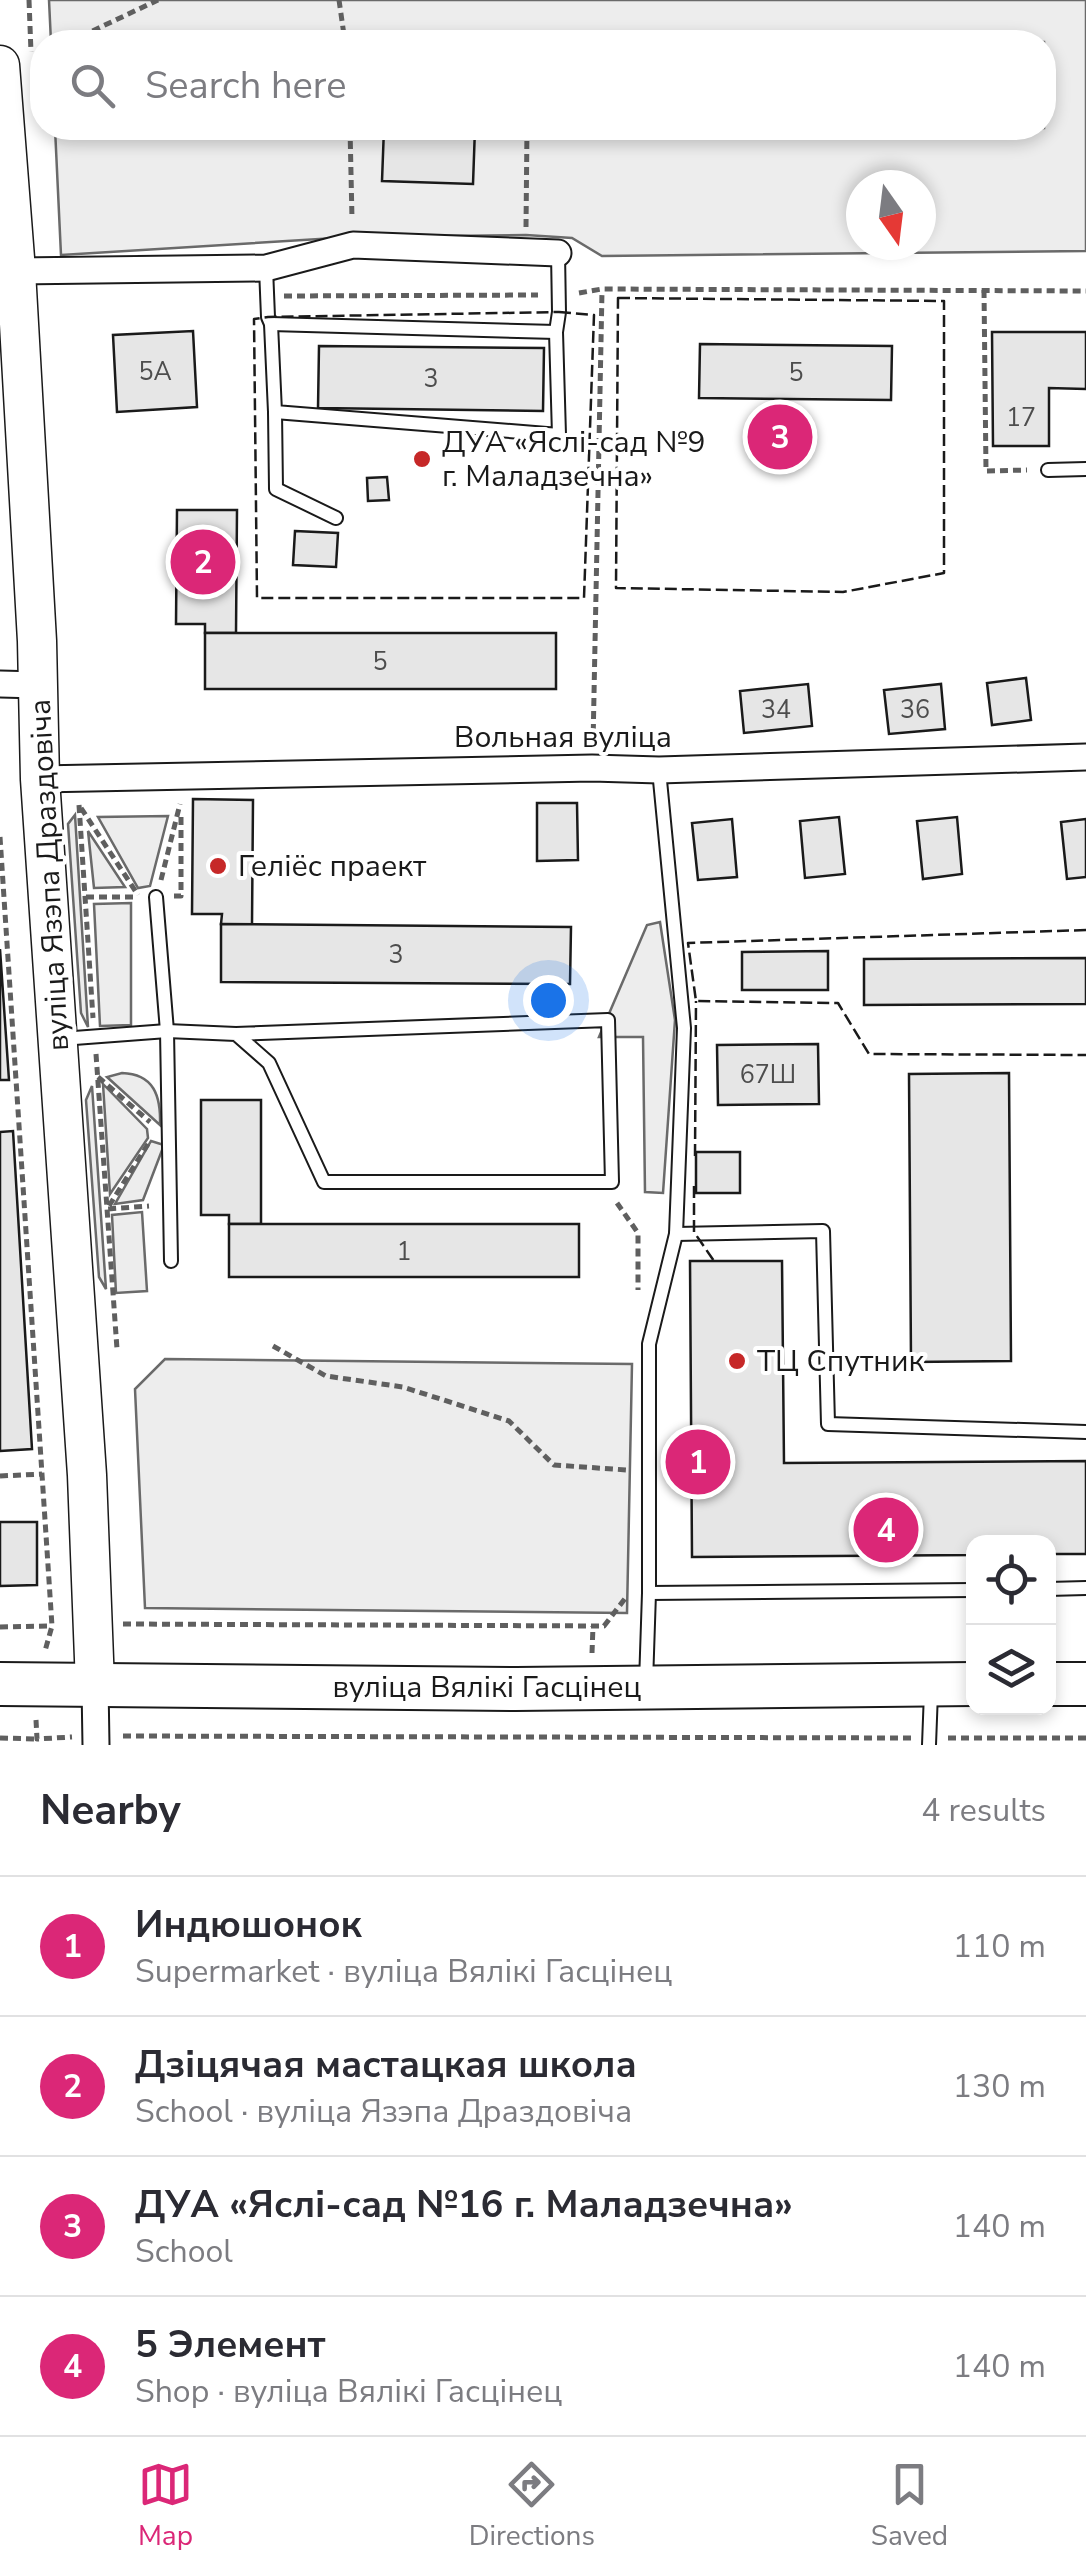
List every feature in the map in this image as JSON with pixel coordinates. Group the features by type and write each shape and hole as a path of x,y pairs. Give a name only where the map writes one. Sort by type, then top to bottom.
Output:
{"main road":[{"name":"вуліца Вялікі Гасцінец","path":"0,1684 496,1688 966,1684"},
{"path":"1056,1684 1086,1684"}],"street":[{"name":"вуліца Язэпа Драздовіча","path":"16,62 16,272 40,778 87,1474 95,1685"},
{"path":"16,272 266,268 353,245 558,254"},
{"path":"0,684 38,685"},
{"name":"Вольная вуліца","path":"40,778 660,770 1086,757"},
{"path":"95,1685 96,1740"}],"lane":[{"path":"275,412 558,436 558,254"},
{"path":"266,268 268,317 272,324 276,490 336,518"},
{"path":"272,324 556,332"},
{"path":"1048,470 1086,469"},
{"path":"646,1686 650,1344 676,1234 684,1028 660,770"},
{"path":"156,897 167,1031 162,1133 171,1260"},
{"path":"58,1039 167,1031 236,1034 608,1020 612,1182 324,1182 269,1063 236,1034"},
{"path":"676,1234 823,1231 828,1424 1086,1432"},
{"path":"1056,1589 1086,1588"},
{"path":"649,1593 966,1590"},
{"path":"929,1741 931,1684"}],"path":[{"path":"94,30 158,0"},
{"path":"339,0 343,30"},
{"path":"350,140 352,219"},
{"path":"526,140 526,235"},
{"path":"592,768 602,290"},
{"path":"984,290 986,471 1048,470"},
{"path":"164,804 181,804"},
{"path":"181,804 181,896 156,897 181,804"},
{"path":"86,897 138,897 80,808 97,807"},
{"path":"0,836 52,1626"},
{"path":"97,1076 162,1133 107,1209 170,1204"},
{"path":"603,1183 638,1233"},
{"path":"273,1346 326,1376 403,1387 508,1421 554,1466 649,1472"},
{"path":"0,1476 42,1474"},
{"path":"0,1627 604,1626 649,1569"},
{"path":"0,1738 37,1739"},
{"path":"96,1740 1086,1738"}],"shaded area":[{"path":"49,0 1086,0 1086,251 936,253 936,170 846,170 846,253 602,256 572,238 352,237 61,255 56,140 1056,140 1056,30 50,30"},
{"path":"75,815 88,1027 81,1013 68,824"},
{"path":"168,816 150,886 138,888 98,817"},
{"path":"88,831 125,887 94,888"},
{"path":"131,903 131,1025 100,1026 94,904"},
{"path":"660,922 675,1020 663,1193 645,1192 643,1037 599,1037 647,925"},
{"path":"122,1073 142,1077 153,1088 160,1125 107,1077"},
{"path":"103,1084 147,1129 148,1138 110,1194"},
{"path":"92,1086 106,1289 99,1277 86,1100"},
{"path":"151,1141 164,1145 143,1200 115,1204"},
{"path":"142,1212 147,1291 116,1293 112,1215"},
{"path":"165,1359 632,1364 627,1613 145,1608 135,1389"}],"building":[{"path":"384,140 475,140 473,184 382,181"},
{"path":"193,331 197,407 117,412 113,335"},
{"path":"992,332 1086,332 1086,389 1049,388 1049,446 993,446"},
{"path":"700,344 892,346 891,400 699,398"},
{"path":"319,346 544,348 543,411 318,408"},
{"path":"387,477 389,500 368,501 367,478"},
{"path":"177,510 237,510 236,633 205,633 205,624 176,624"},
{"path":"295,531 338,533 336,567 293,565"},
{"path":"205,633 556,633 556,689 205,689"},
{"path":"1026,678 1031,720 992,725 987,683"},
{"path":"808,684 812,726 744,733 740,691"},
{"path":"941,684 945,729 889,734 884,690"},
{"path":"193,799 253,800 252,925 221,924 222,914 192,914"},
{"path":"537,803 577,803 578,860 537,861"},
{"path":"839,817 845,874 805,878 800,821"},
{"path":"957,817 962,874 923,879 917,821"},
{"path":"732,819 737,877 698,880 692,823"},
{"path":"1086,819 1086,877 1067,879 1061,822"},
{"path":"221,924 571,927 570,984 221,982"},
{"path":"0,949 9,1080 0,1080"},
{"path":"828,951 828,990 742,990 742,952"},
{"path":"1086,958 1086,1004 864,1005 864,959"},
{"path":"818,1044 819,1104 718,1105 717,1045"},
{"path":"1009,1073 1011,1361 911,1362 909,1074"},
{"path":"201,1100 261,1100 261,1224 229,1224 229,1215 201,1215"},
{"path":"13,1131 32,1449 0,1451 0,1132"},
{"path":"696,1152 740,1152 740,1193 696,1193"},
{"path":"229,1224 579,1224 579,1277 229,1277"},
{"name":"ТЦ Спутник","path":"690,1261 782,1261 784,1463 1086,1461 1086,1554 1056,1554 1056,1535 966,1535 966,1555 692,1557"},
{"path":"0,1522 37,1522 37,1585 0,1586"}],"fence":[{"path":"618,298 944,301 944,573 843,592 616,588 618,298"},
{"path":"559,312 594,315 584,598 257,598 254,319 559,312"},
{"path":"1086,930 688,943 696,1001 838,1003 869,1054 1086,1055"},
{"path":"695,1156 696,1001"},
{"path":"694,1186 694,1232 714,1261"}],"place":[{"name":"ДУА «Яслі-сад №16 г. Маладзечна»","path":"780,437"},
{"name":"ДУА «Яслі-сад №9 г. Маладзечна»","path":"422,459"},
{"name":"Дзіцячая мастацкая школа","path":"203,562"},
{"name":"Геліёс праект","path":"218,866"},
{"name":"ТЦ Спутник","path":"737,1361"},
{"name":"Индюшонок","path":"698,1462"},
{"name":"5 Элемент","path":"886,1530"}]}
